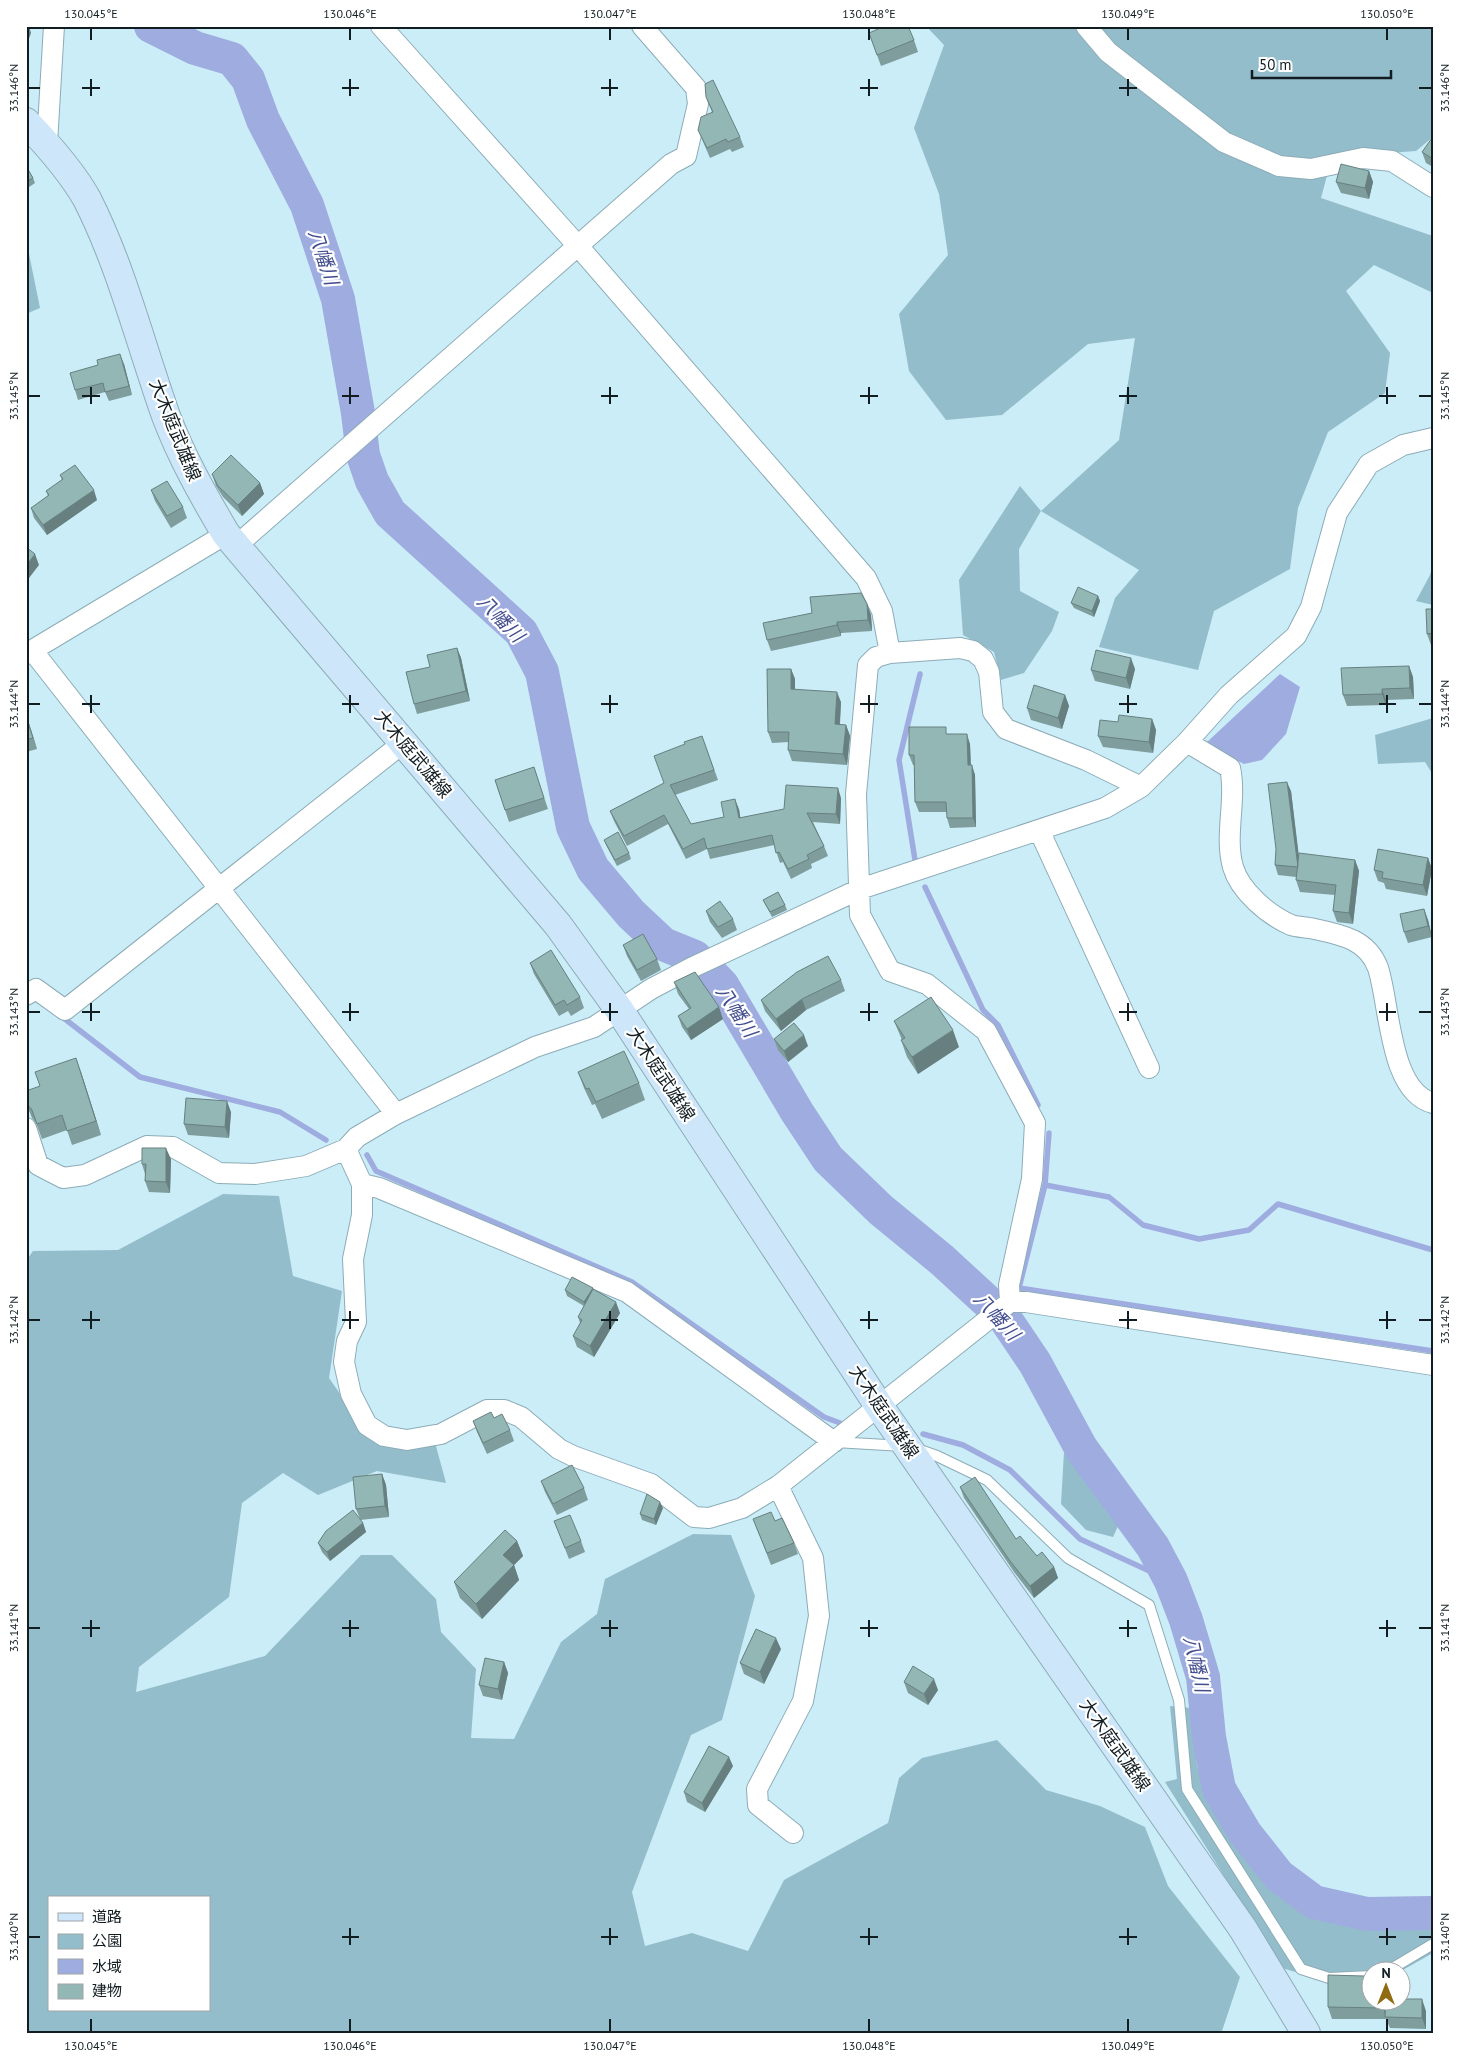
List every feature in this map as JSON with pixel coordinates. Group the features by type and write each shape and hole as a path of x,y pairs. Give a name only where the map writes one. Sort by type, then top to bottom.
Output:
{"main road":[{"name":"大木庭武雄線","path":"26,122 47,143 86,198 114,259 167,417 192,478 231,540 558,925 620,1011 879,1406 1243,1930 1306,2033"}],"street":[{"path":"47,143 54,26"},
{"path":"381,26 578,246 866,578 882,611 890,653"},
{"path":"396,1114 219,888 29,652 231,540 350,445 671,164 686,156 698,104 696,88 642,26"},
{"path":"1086,26 1108,52 1224,142 1279,166 1311,169 1363,158 1392,161 1433,187"},
{"path":"26,1128 38,1165 63,1178 85,1175 147,1146 173,1147 218,1173 254,1174 306,1166 346,1149 358,1136 396,1114 535,1047 594,1026 620,1011 651,989 691,968 860,889 1105,808 1141,787 1229,695 1296,636 1311,608 1337,512 1369,464 1403,445 1433,438"},
{"path":"1010,1302 1009,1285 1032,1179 1035,1123 986,1032 927,984 890,971 860,915 856,794 868,665 876,657 890,653 960,648 973,651 983,659 989,672 993,712 1006,729 1086,760 1141,787"},
{"path":"1186,742 1230,768 1233,783 1230,842 1233,867 1246,891 1272,914 1292,925 1335,933 1353,939 1370,953 1378,968 1400,1068 1409,1088 1426,1101 1433,1103"},
{"path":"26,995 36,989 65,1010 403,743"},
{"path":"1039,830 1150,1068"},
{"path":"346,1149 362,1184 362,1216 352,1259 356,1322 347,1341 344,1362 351,1394 366,1425 384,1436 407,1440 442,1434 487,1410 504,1410 521,1417 559,1449 573,1456 651,1484 694,1518 709,1518 742,1508 778,1486 1010,1302 1026,1302 1433,1364"},
{"path":"362,1184 379,1188 627,1292 834,1442"},
{"path":"778,1486 813,1558 819,1616 803,1701 757,1789 758,1805 793,1833"}],"lane":[{"path":"834,1442 907,1446 937,1456 987,1480 1068,1558 1150,1605 1179,1700 1187,1789 1301,1969 1329,1978 1362,1976"},
{"path":"1403,1962 1433,1944"}],"green space":[{"path":"926,26 1433,26 1433,137 1416,151 1332,157 1321,198 1433,236 1433,293 1374,265 1346,291 1390,353 1385,393 1328,432 1298,508 1290,569 1214,611 1198,670 1099,647 1115,598 1139,570 1041,511 1119,440 1135,338 1088,344 1002,415 946,420 909,371 899,314 948,255 939,194 914,128 944,45"},
{"path":"26,239 40,308 26,314"},
{"path":"1020,486 1041,511 1019,549 1020,591 1059,612 1052,631 1024,673 1001,680 994,652 963,635 959,580"},
{"path":"1433,564 1433,605 1416,601 1430,575"},
{"path":"1433,718 1433,775 1425,762 1378,764 1375,735"},
{"path":"223,1194 279,1196 293,1276 342,1291 329,1378 371,1438 436,1446 446,1483 377,1471 318,1495 283,1473 242,1503 229,1597 139,1667 136,1692 265,1656 361,1555 392,1555 436,1599 441,1632 476,1669 471,1738 514,1739 561,1642 597,1614 605,1579 693,1534 731,1535 755,1596 722,1720 691,1735 632,1892 645,1946 692,1933 748,1951 784,1880 888,1823 899,1778 922,1758 997,1740 1046,1790 1100,1806 1145,1827 1168,1886 1240,1977 1222,2031 26,2033 26,1261 33,1251 118,1250"},
{"path":"1064,1452 1118,1526 1113,1537 1086,1530 1061,1504"},
{"path":"1170,1706 1191,1708 1197,1766 1212,1808 1284,1899 1325,1921 1369,1927 1433,1925 1433,1953 1412,1965 1412,1962 1362,1962 1362,1974 1326,1981 1282,1968 1165,1782 1177,1779"}],"water":[{"path":"1280,674 1300,687 1286,734 1262,760 1244,764 1205,744"}],"building":[{"path":"885,26 908,26 914,40 877,55 869,33"},
{"path":"713,80 740,137 728,142 726,139 707,148 698,130 701,117 713,112 706,97 705,84"},
{"path":"1433,139 1433,159 1422,152"},
{"path":"1341,164 1369,171 1365,188 1336,182"},
{"path":"26,166 33,178 26,182"},
{"path":"120,354 129,386 105,392 103,383 75,390 70,373 98,365 97,360"},
{"path":"231,455 260,483 238,505 218,486 212,474"},
{"path":"75,465 94,490 43,525 31,508 49,495 46,491 63,479 60,475"},
{"path":"167,481 183,507 167,516 151,490"},
{"path":"26,547 35,554 26,566"},
{"path":"1078,587 1098,596 1092,611 1071,603"},
{"path":"861,593 867,604 868,620 837,622 837,625 767,640 763,623 812,613 810,597"},
{"path":"1426,609 1433,609 1433,633 1427,634"},
{"path":"457,648 466,691 414,704 406,672 430,667 427,655"},
{"path":"1096,650 1131,658 1126,678 1091,670"},
{"path":"1409,666 1410,688 1382,689 1382,694 1343,695 1341,668"},
{"path":"767,669 791,669 791,689 837,692 835,724 846,725 843,754 788,750 789,732 768,732"},
{"path":"1034,685 1065,695 1058,718 1027,708"},
{"path":"1119,715 1152,719 1149,742 1098,736 1100,720 1118,722"},
{"path":"26,716 33,738 26,740"},
{"path":"909,727 946,727 946,734 967,734 968,765 972,765 973,818 947,818 946,802 915,802 914,755 909,755"},
{"path":"702,736 714,770 670,785 691,824 724,817 721,802 735,799 739,818 784,809 786,785 838,788 836,814 807,813 824,846 807,855 809,859 788,869 779,852 776,853 772,835 707,849 704,838 683,849 664,815 624,836 610,811 664,783 654,756"},
{"path":"534,767 544,798 505,810 495,780"},
{"path":"1287,782 1298,867 1275,865 1276,849 1268,784"},
{"path":"618,832 629,853 615,860 604,840"},
{"path":"1378,849 1428,858 1423,885 1382,878 1383,872 1374,870"},
{"path":"1299,853 1355,860 1349,913 1333,911 1336,885 1296,880"},
{"path":"778,892 785,905 770,912 763,900"},
{"path":"720,901 733,919 718,927 706,911"},
{"path":"1424,909 1428,926 1404,932 1400,914"},
{"path":"643,934 657,959 637,970 623,945"},
{"path":"551,950 580,997 567,1005 564,1000 555,1005 530,963"},
{"path":"828,956 841,980 802,999 776,1019 761,1000 797,972"},
{"path":"695,972 719,1007 687,1029 678,1016 691,1008 674,982"},
{"path":"931,997 953,1030 912,1057 901,1040 905,1038 894,1021"},
{"path":"794,1023 804,1035 784,1051 774,1039"},
{"path":"624,1051 639,1083 596,1102 589,1088 586,1089 578,1072"},
{"path":"76,1058 96,1121 67,1131 62,1115 37,1124 32,1110 26,1103 26,1091 40,1086 35,1072"},
{"path":"186,1098 227,1101 225,1127 184,1124"},
{"path":"142,1148 166,1148 166,1182 145,1181 146,1164 142,1164"},
{"path":"572,1277 593,1288 584,1302 565,1290"},
{"path":"593,1289 616,1302 590,1346 573,1336 582,1320 578,1317"},
{"path":"491,1412 494,1418 502,1414 510,1430 483,1443 473,1421"},
{"path":"572,1465 584,1488 553,1504 541,1481"},
{"path":"382,1474 385,1506 356,1509 353,1477"},
{"path":"975,1477 1016,1539 1020,1536 1037,1556 1042,1552 1054,1567 1030,1586 1010,1561 960,1487"},
{"path":"647,1494 660,1502 654,1519 640,1514"},
{"path":"353,1510 363,1523 327,1552 318,1543 326,1531"},
{"path":"771,1512 775,1521 782,1518 794,1543 767,1553 753,1519"},
{"path":"570,1515 581,1541 565,1548 554,1521"},
{"path":"505,1530 517,1541 503,1555 514,1565 476,1604 454,1582"},
{"path":"756,1629 776,1638 760,1672 740,1663"},
{"path":"485,1658 504,1662 498,1689 479,1685"},
{"path":"913,1666 934,1679 924,1694 904,1682"},
{"path":"709,1746 729,1757 702,1803 684,1792"},
{"path":"1328,1975 1362,1976 1362,2008 1328,2007"},
{"path":"1412,1999 1422,1999 1422,2018 1385,2017 1385,2012 1412,2012"}],"waterway":[{"name":"八幡川","path":"151,26 195,48 232,59 248,79 263,120 307,205 338,299 358,413 363,455 372,481 390,513 521,632 542,672 573,827 593,869 631,914 663,944 695,957 722,985 797,1112 828,1159 881,1210 942,1260 1004,1317 1035,1363 1081,1448 1153,1547 1171,1581 1186,1620 1203,1677 1209,1737 1219,1789 1245,1833 1279,1876 1314,1902 1367,1914 1433,1913"},
{"path":"915,860 899,760 920,674"},
{"path":"925,887 983,1010 998,1025 1038,1105"},
{"path":"61,1016 140,1077 280,1112 326,1140"},
{"path":"1049,1133 1045,1185 1019,1288 1433,1351"},
{"path":"367,1155 376,1171 632,1282 824,1417 840,1423"},
{"path":"1045,1185 1109,1197 1143,1225 1199,1239 1249,1230 1278,1204 1433,1250"},
{"path":"923,1434 963,1445 1010,1470 1080,1539 1171,1581"}]}
